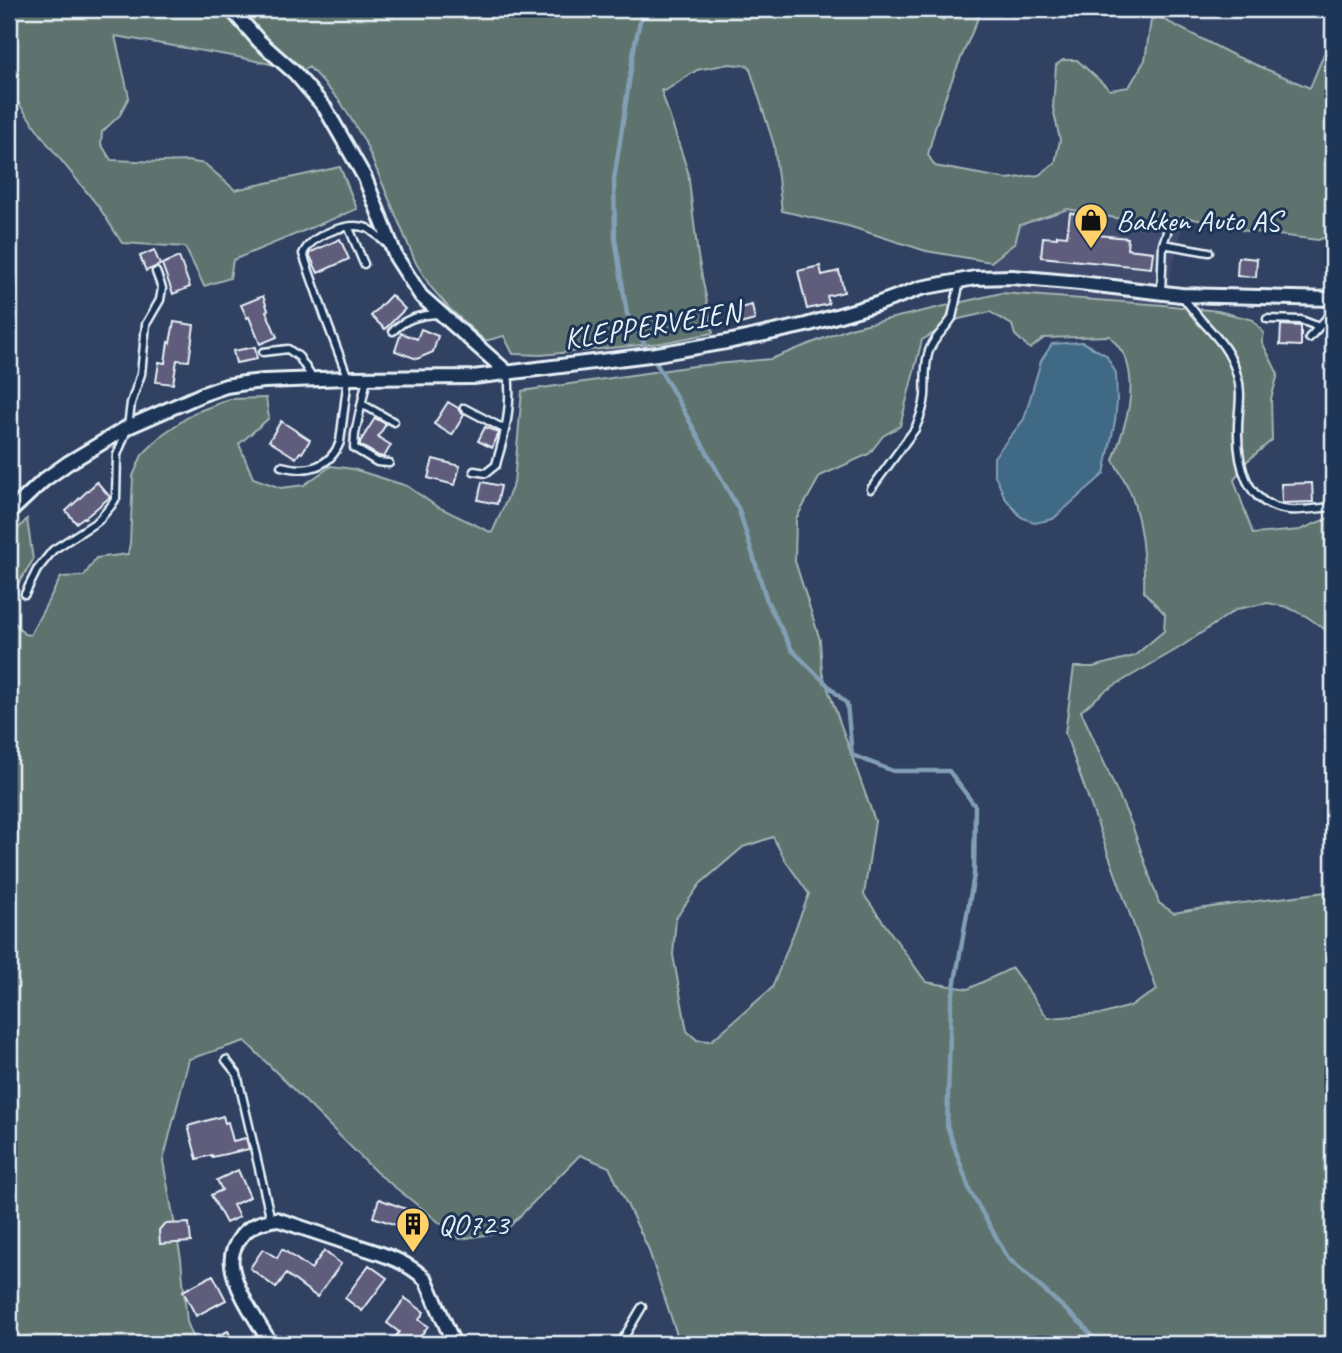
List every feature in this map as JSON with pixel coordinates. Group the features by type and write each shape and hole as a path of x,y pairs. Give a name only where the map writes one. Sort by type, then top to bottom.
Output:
{"street":[{"path":"231,9 326,108 365,178 391,247 405,274 421,296 508,373"},
{"name":"KLEPPERVEIEN","path":"9,513 44,480 128,427 226,386 313,379 451,378 657,354 806,325 921,289 975,278 1013,277 1181,295 1333,299"},
{"path":"271,1344 244,1297 231,1263 238,1241 248,1229 261,1222 276,1219 385,1255 414,1269 426,1280 454,1344"}],"lane":[{"path":"281,466 311,468 331,458 340,442 348,378 303,254 306,247 331,231 356,227 368,229 391,247"},
{"path":"349,228 364,264"},
{"path":"1161,292 1163,244 1167,232"},
{"path":"1163,244 1209,252"},
{"path":"25,594 37,570 52,550 97,521 116,498 117,455 128,427 131,403 141,374 146,324 160,300 162,288 156,272"},
{"path":"871,489 909,438 920,418 925,396 928,353 937,335 952,318 960,281"},
{"path":"1181,295 1221,340 1231,356 1241,393 1239,451 1240,465 1246,481 1269,506 1290,510 1332,507"},
{"path":"393,331 408,319 439,313"},
{"path":"1309,338 1326,320 1333,317"},
{"path":"1266,318 1301,320 1319,327"},
{"path":"263,352 288,349 299,357 313,379"},
{"path":"474,471 486,473 496,465 508,418 508,373"},
{"path":"367,378 354,448 377,462 389,463"},
{"path":"362,404 394,422"},
{"path":"464,408 506,430"},
{"path":"226,1060 237,1074 271,1220"},
{"path":"620,1344 642,1307"}],"shaded area":[{"path":"1068,209 1126,220 1185,217 1163,305 1001,293 991,262 1015,243 1020,225"},
{"path":"1082,342 1106,355 1116,373 1115,421 1104,474 1053,519 1035,523 1021,517 1005,498 994,473 994,457 1024,419 1041,361 1052,344"}],"green space":[{"path":"9,9 930,9 943,20 953,9 982,9 945,99 928,155 935,166 1007,179 1039,175 1055,163 1060,140 1053,108 1056,65 1063,60 1077,60 1110,90 1129,87 1145,60 1151,20 1159,17 1233,55 1310,88 1330,39 1333,38 1333,234 1318,240 1247,231 1185,217 1126,220 1068,209 1020,225 1015,243 991,262 926,251 848,226 782,211 774,145 749,66 729,64 697,70 665,91 661,90 688,172 698,256 713,333 661,343 541,355 513,354 504,336 485,341 449,308 430,286 416,263 364,140 340,101 309,67 302,71 115,36 129,97 120,115 102,132 101,144 111,160 187,161 205,164 235,190 340,167 357,209 233,260 230,278 204,286 185,247 122,243 99,207 47,143 9,90"},
{"path":"1001,293 1218,311 1253,320 1264,333 1262,342 1278,374 1271,399 1272,440 1245,463 1234,480 1253,534 1300,530 1333,516 1333,635 1306,616 1287,607 1268,603 1237,609 1179,648 1105,691 1081,711 1132,825 1159,903 1174,913 1333,891 1333,1344 678,1344 648,1248 609,1167 580,1155 504,1232 460,1239 376,1172 245,1041 189,1059 163,1161 181,1259 187,1322 196,1344 9,1344 9,539 27,519 33,560 18,584 10,617 24,634 30,635 61,577 84,576 96,558 128,554 133,476 142,455 163,434 194,413 230,399 266,398 269,418 239,444 253,478 281,488 304,485 331,466 353,469 407,486 436,506 492,533 514,483 522,391 694,366 771,359 850,328","holes":["990,312 1012,325 1015,335 1030,349 1044,338 1110,336 1125,356 1129,372 1131,385 1128,410 1113,460 1129,490 1139,522 1144,592 1165,614 1164,631 1134,656 1093,667 1074,667 1065,733 1157,990 1130,1006 1104,1014 1048,1018 1012,968 968,989 926,982 864,895 875,821 822,672 820,640 795,561 796,519 820,476 869,454 883,436 900,426 922,340 959,319","773,837 785,860 809,894 772,988 711,1041 697,1040 687,1031 673,955 676,918 700,884 743,847"]}],"building":[{"name":"Bakken Auto AS","path":"1070,213 1089,216 1087,234 1128,238 1127,249 1153,252 1151,268 1041,257 1043,237 1067,236"},
{"path":"340,239 349,259 318,273 309,254"},
{"path":"154,250 160,265 146,271 140,256"},
{"path":"179,257 190,287 173,294 162,264"},
{"path":"1238,257 1257,259 1256,277 1237,276"},
{"path":"820,266 822,275 839,271 844,292 827,296 829,304 807,309 798,271"},
{"path":"391,295 405,309 385,329 371,316"},
{"path":"263,296 277,337 260,344 241,305"},
{"path":"752,305 755,320 736,325 732,310"},
{"path":"174,322 194,325 189,361 177,360 173,384 156,382 159,362 165,363"},
{"path":"1281,325 1301,326 1301,346 1280,345"},
{"path":"421,329 438,336 433,352 417,359 395,351 401,333 417,339"},
{"path":"255,347 257,359 236,363 233,351"},
{"path":"448,402 464,415 452,435 434,424"},
{"path":"375,418 386,424 378,437 391,445 384,457 360,445"},
{"path":"281,421 310,440 296,458 269,441"},
{"path":"485,427 499,433 492,448 478,441"},
{"path":"433,459 460,466 455,485 428,478"},
{"path":"97,482 110,497 76,523 66,511"},
{"path":"482,482 501,486 497,504 478,500"},
{"path":"1312,483 1313,502 1282,503 1281,484"},
{"path":"223,1116 225,1123 228,1122 233,1141 246,1138 249,1149 197,1159 188,1126"},
{"path":"238,1170 250,1197 233,1205 239,1217 226,1223 211,1195 222,1190 217,1180"},
{"path":"379,1199 417,1213 411,1230 373,1217"},
{"path":"189,1223 191,1242 160,1244 159,1230 164,1224"},
{"path":"263,1249 277,1258 282,1249 311,1269 324,1251 341,1264 317,1297 286,1274 276,1288 250,1268"},
{"path":"369,1265 387,1278 362,1311 345,1298"},
{"path":"213,1275 226,1300 196,1316 183,1291"},
{"path":"405,1298 424,1312 419,1320 428,1326 415,1344 390,1344 399,1332 387,1323"},
{"path":"228,1331 234,1344 197,1344"}],"waterway":[{"path":"643,9 635,43 614,180 615,238 627,314 739,510 767,601 792,650 847,704 852,755 893,771 949,771 975,806 974,875 951,1004 947,1126 970,1191 1008,1258 1083,1325 1098,1344"}],"place":[{"name":"Bakken Auto AS","path":"1091,250"},
{"name":"QO723","path":"413,1254"}]}
